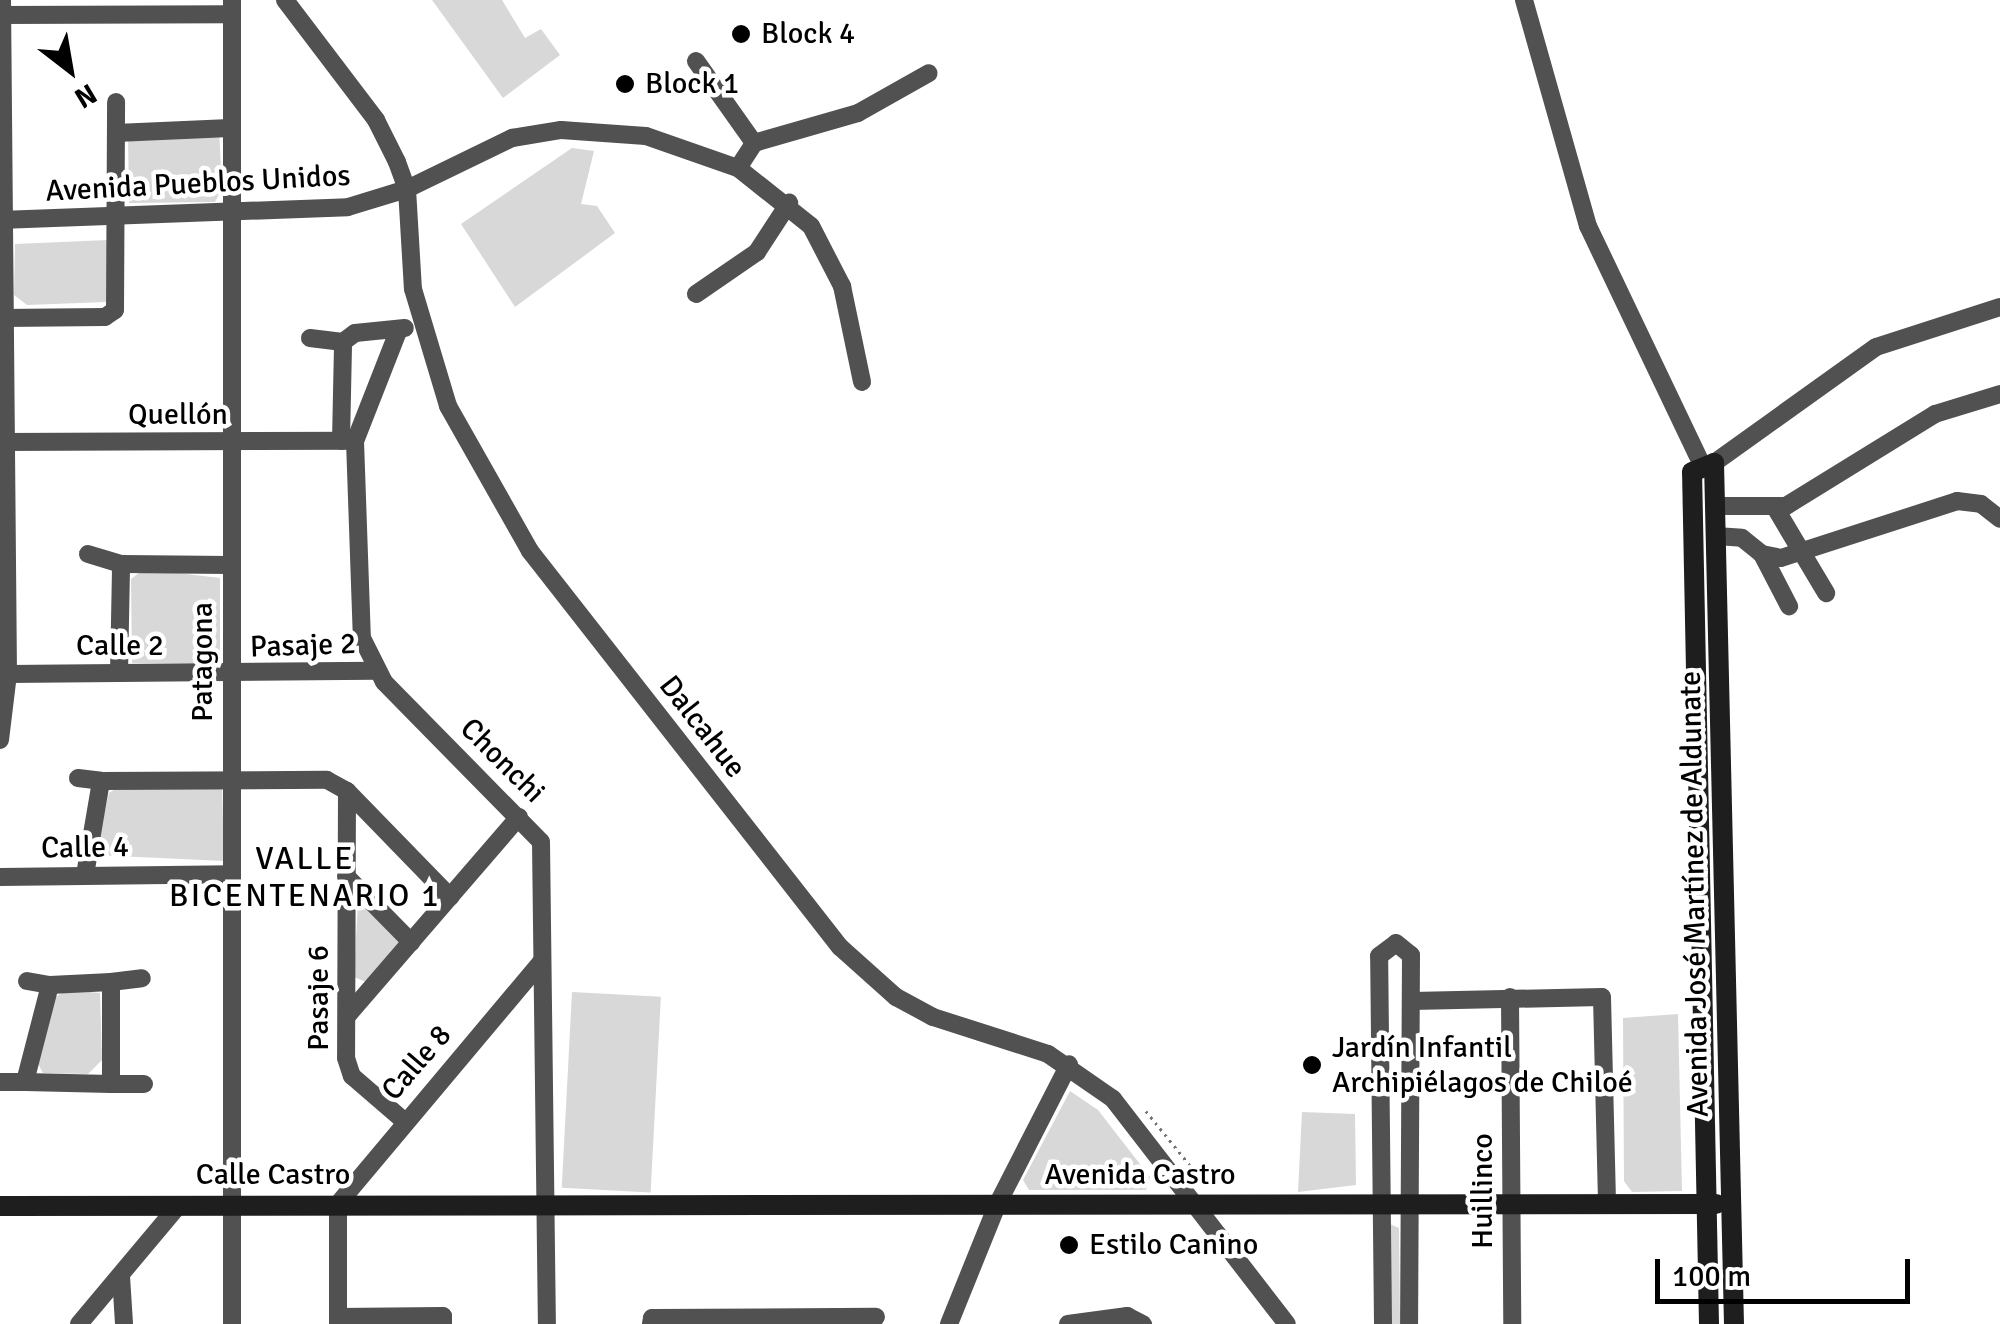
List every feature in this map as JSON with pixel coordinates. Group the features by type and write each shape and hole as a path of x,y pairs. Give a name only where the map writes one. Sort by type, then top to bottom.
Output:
{"street":[{"name":"Dalcahue","path":"284,0 376,120 408,189 421,324 439,355 482,474 530,550 840,948 881,986 933,1017 1069,1064 1112,1098 1286,1324"},
{"path":"1524,0 1588,226 1703,467 1876,346 2000,307"},
{"path":"0,740 8,674 1,442 2,10 231,7"},
{"name":"Patagona","path":"231,7 232,1324"},
{"path":"696,61 754,143"},
{"path":"738,168 754,143 858,113 929,74"},
{"path":"3,318 112,314 118,297 116,102"},
{"path":"116,132 230,128"},
{"name":"Avenida Pueblos Unidos","path":"1,220 348,207 408,189 489,146 561,130 666,140 738,168 789,204 836,268 862,382"},
{"path":"696,294 757,252 789,204"},
{"path":"310,338 344,342 355,333 421,324"},
{"name":"Chonchi","path":"399,329 348,441 358,616 375,671 541,842 547,1324"},
{"path":"344,342 348,441"},
{"path":"1715,506 1781,508 1935,414 2000,394"},
{"name":"Quellón","path":"1,442 348,441"},
{"name":"Avenida José Martínez de Aldunate","path":"1703,467 1715,506 1734,1324"},
{"name":"Avenida José Martínez de Aldunate","path":"1703,467 1709,1324"},
{"path":"1762,554 1782,558 1957,500 1981,504 2000,519"},
{"path":"1781,508 1826,594"},
{"path":"1716,536 1742,538 1762,554 1789,606"},
{"path":"88,554 121,564 230,565"},
{"path":"119,673 121,564"},
{"name":"Pasaje 2","path":"232,675 375,671"},
{"name":"Calle 2","path":"8,674 232,675"},
{"path":"78,778 327,780 347,791 450,896"},
{"path":"85,876 101,781"},
{"name":"Pasaje 6","path":"347,791 347,1016 352,1076 403,1120"},
{"path":"347,1016 520,817"},
{"name":"Calle 4","path":"0,877 231,874"},
{"path":"346,876 411,942"},
{"path":"1383,1324 1379,956 1389,944 1409,948 1412,1001 1409,1324"},
{"name":"Calle 8","path":"338,1204 403,1120 542,961"},
{"path":"27,981 50,985 142,978"},
{"path":"111,982 111,1084"},
{"path":"25,1082 50,985"},
{"path":"1412,1001 1598,996 1606,1001 1608,1204"},
{"name":"Huillinco","path":"1510,997 1512,1324"},
{"path":"949,1324 997,1206 1069,1064"},
{"path":"0,1082 144,1084"},
{"path":"338,1204 338,1320 443,1316 443,1324"},
{"name":"Avenida Castro","path":"548,1206 1733,1204"},
{"name":"Calle Castro","path":"0,1206 548,1206"},
{"path":"79,1324 178,1206"},
{"path":"121,1276 124,1324"},
{"path":"1068,1324 1126,1316 1143,1324"},
{"path":"651,1321 827,1321 876,1317"}],"path":[{"path":"1134,1100 1222,1205"}],"shaded area":[{"path":"432,0 502,0 525,38 541,29 560,55 503,98"},
{"path":"219,129 222,189 215,202 129,203 128,131"},
{"path":"572,148 594,151 581,204 597,206 615,233 515,307 461,224"},
{"path":"108,240 106,302 27,305 14,295 15,244"},
{"path":"144,569 220,578 220,653 203,663 132,663 131,579"},
{"path":"222,784 224,861 95,855 109,793 120,786"},
{"path":"358,900 399,937 398,948 366,982 354,977"},
{"path":"67,990 100,993 102,1060 88,1074 43,1073 37,1062 52,999"},
{"path":"572,992 661,997 651,1192 562,1188"},
{"path":"1678,1014 1682,1191 1632,1192 1624,1181 1623,1018"},
{"path":"1070,1091 1098,1110 1150,1177 1146,1190 1029,1190 1023,1180"},
{"path":"1302,1112 1355,1114 1356,1185 1298,1192"},
{"path":"1390,1224 1399,1228 1400,1324 1389,1324"}],"place":[{"name":"Block 4","path":"741,34"},
{"name":"Block 1","path":"625,84"},
{"name":"Jardín Infantil Archipiélagos de Chiloé","path":"1312,1065"},
{"name":"Estilo Canino","path":"1069,1245"}],"district":[{"name":"VALLE BICENTENARIO 1","path":"305,878"}]}
